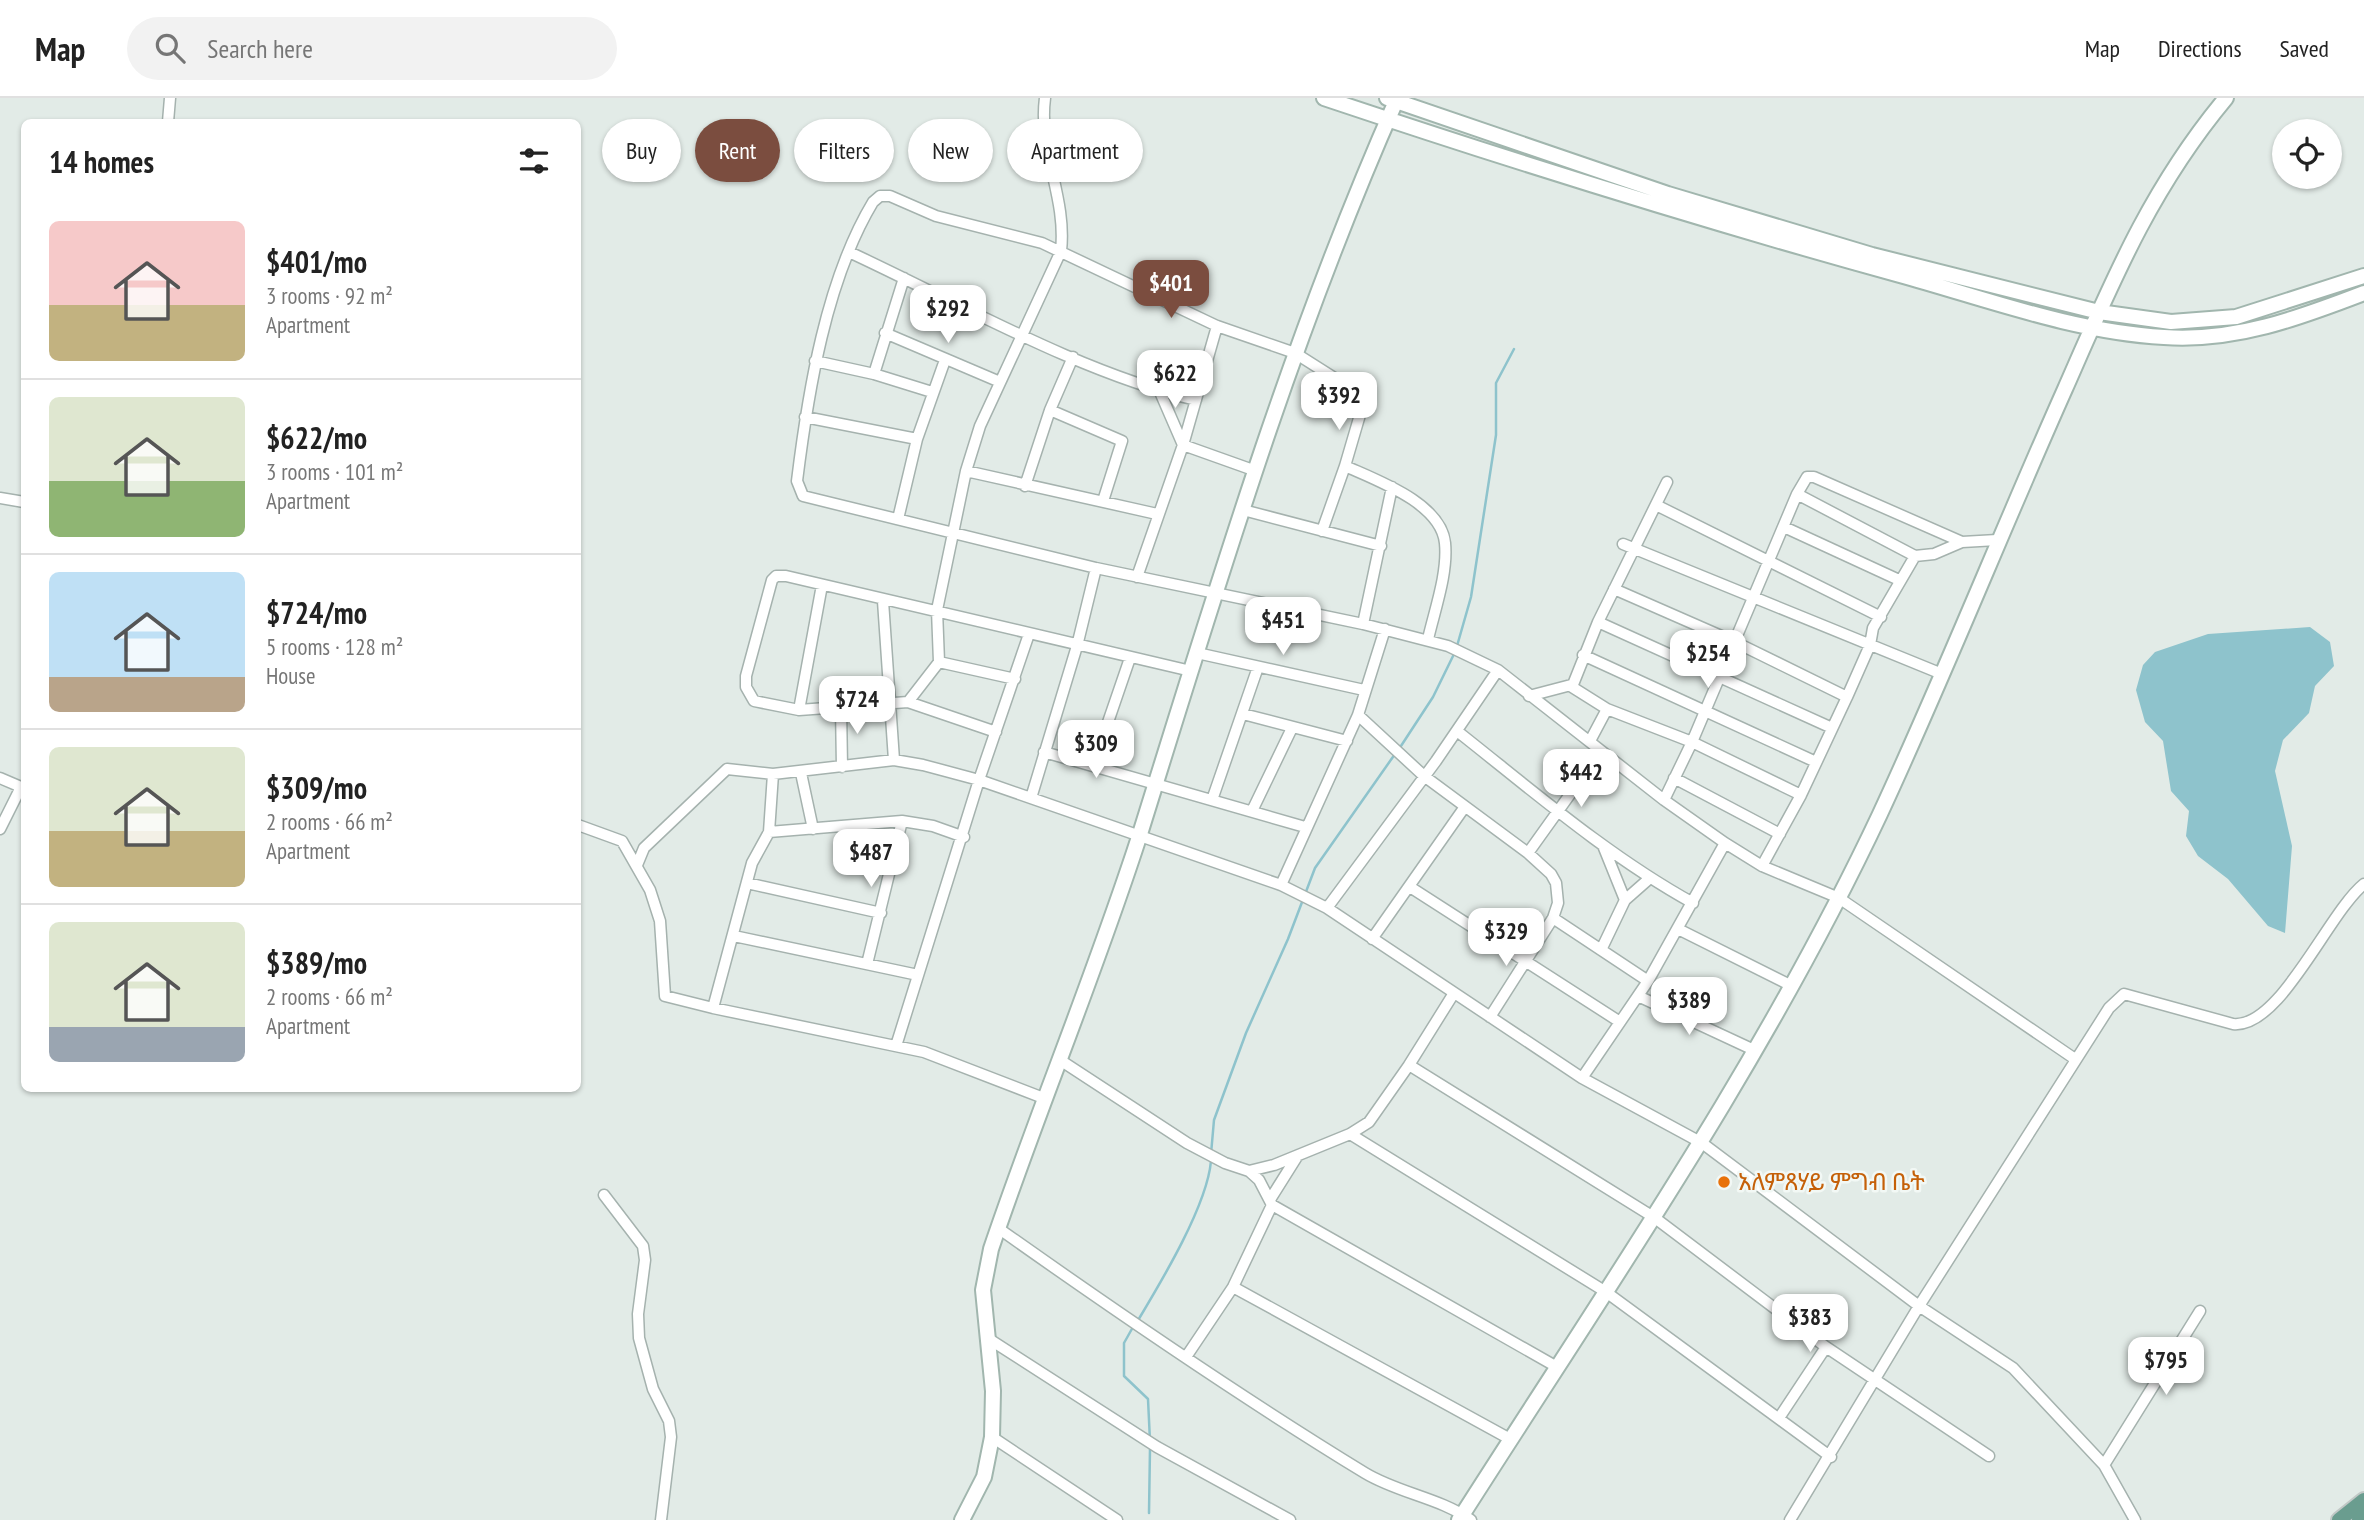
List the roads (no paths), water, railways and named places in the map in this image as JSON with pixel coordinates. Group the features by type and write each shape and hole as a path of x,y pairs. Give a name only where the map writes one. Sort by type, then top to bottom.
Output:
{"main road":[{"path":"2339,1520 2364,1500"},
{"path":"2359,1520 2364,1516"}],"street":[{"path":"168,119 170,98"},
{"path":"908,702 939,662 937,610 966,471 980,426 1060,251 1062,222 1042,129 1045,98"},
{"path":"1324,98 2091,329 2165,338 2207,337 2288,322 2364,293"},
{"path":"998,1228 1132,1324 1285,1424 1376,1479 1465,1518 1510,1439 1702,1143 1839,898 1942,674 1997,540 2099,312 2161,186 2225,98"},
{"path":"962,1520 984,1477 992,1437 993,1391 984,1290 998,1228 1139,835 1214,594 1295,353 1323,274 1387,119 1391,99 1695,209 2099,312 2171,322 2236,317 2363,277"},
{"path":"1322,531 1345,466 1362,398 1295,353 1217,326 1060,251 1006,232 936,216 890,196 880,196 873,202 849,252 814,361 797,481 803,496 1096,568 1363,624 1448,646 1498,670 1664,800 1725,843 1762,866 1839,898 2075,1059"},
{"path":"849,252 1073,356 1160,391 1196,400"},
{"path":"874,374 904,278"},
{"path":"1137,577 1183,445 1217,326"},
{"path":"885,333 1000,382"},
{"path":"1025,486 1073,356"},
{"path":"898,519 917,439 945,360"},
{"path":"814,361 874,374 932,392"},
{"path":"1160,391 1183,445 1256,471"},
{"path":"1051,410 1122,441 1102,501"},
{"path":"805,417 917,439"},
{"path":"1345,466 1392,487 1426,512 1445,541 1444,565 1429,639"},
{"path":"966,471 1157,514"},
{"path":"1664,800 1720,678 1797,494 1807,477 1814,477 1962,542"},
{"path":"1667,482 1583,655 1572,685 1573,690 1607,709 1692,742 1801,794"},
{"path":"1363,624 1392,487"},
{"path":"1797,494 1915,556 1934,554 1962,542 1997,540"},
{"path":"0,498 21,502"},
{"path":"1656,505 1881,617"},
{"path":"1243,510 1381,546"},
{"path":"1784,527 1899,580"},
{"path":"1623,544 1942,674"},
{"path":"1762,866 1801,794 1847,697 1870,645 1870,635 1915,556"},
{"path":"1031,799 1077,646 1096,568"},
{"path":"996,732 908,702 890,701 799,710 754,701 746,687 746,676 772,580 780,575 1191,671"},
{"path":"799,710 822,585"},
{"path":"1614,590 1735,642 1847,697"},
{"path":"883,601 894,760"},
{"path":"1598,622 1832,728"},
{"path":"1281,885 1358,715 1385,629"},
{"path":"896,1046 964,836 979,780 1029,634"},
{"path":"1196,653 1364,690"},
{"path":"1583,655 1706,709 1816,762"},
{"path":"1094,763 1130,658"},
{"path":"939,662 1015,679"},
{"path":"1212,800 1258,667"},
{"path":"1327,908 1457,732 1498,670"},
{"path":"1530,696 1572,685"},
{"path":"841,707 842,767"},
{"path":"1590,741 1607,709"},
{"path":"1243,714 1347,741"},
{"path":"1358,715 1424,776 1528,853 1556,883 1558,903 1553,918 1490,1017"},
{"path":"1252,811 1292,728"},
{"path":"1457,732 1604,846 1650,878 1693,903"},
{"path":"1044,751 1094,763 1306,827"},
{"path":"1528,853 1560,812 1601,751"},
{"path":"637,865 644,848 727,769 773,774 801,773 894,760 979,780 1281,885 1327,908 1582,1079 1702,1143 1919,1306 2014,1368 2104,1465 2136,1520"},
{"path":"801,773 813,830"},
{"path":"713,1008 752,863 769,831 773,774"},
{"path":"0,778 21,787 0,829"},
{"path":"1674,778 1780,834"},
{"path":"1372,939 1464,808"},
{"path":"769,831 813,830 902,821 933,826 964,836"},
{"path":"867,964 902,821"},
{"path":"581,826 619,838 650,890 660,921 665,996 924,1052 1046,1100"},
{"path":"1582,1079 1648,981 1725,843"},
{"path":"1604,846 1625,900"},
{"path":"1601,950 1625,900 1650,878"},
{"path":"747,883 881,913"},
{"path":"1790,1520 1831,1457 1919,1306 2109,1007 2124,994 2243,1025 2265,1013 2341,908 2364,884"},
{"path":"1410,887 1620,1022"},
{"path":"1553,918 1648,981"},
{"path":"1678,929 1790,985"},
{"path":"734,936 918,975"},
{"path":"1248,1171 1350,1134 1369,1122 1454,993"},
{"path":"1638,996 1754,1050"},
{"path":"1060,1060 1187,1143 1225,1163 1248,1171 1272,1202 1557,1367"},
{"path":"1409,1065 1655,1217 1826,1347 1989,1456"},
{"path":"1350,1134 1606,1292 1831,1457"},
{"path":"1186,1357 1233,1286 1272,1202 1298,1155"},
{"path":"604,1195 643,1245 645,1260 638,1314 639,1338 653,1389 669,1421 671,1437 662,1520"},
{"path":"1233,1286 1510,1439"},
{"path":"2104,1465 2200,1311"},
{"path":"989,1339 1157,1447 1290,1520"},
{"path":"1779,1418 1826,1347"},
{"path":"992,1437 1117,1520"}],"water":[{"path":"2310,627 2330,642 2334,666 2315,686 2309,713 2283,740 2275,771 2292,846 2285,933 2268,926 2228,879 2198,856 2186,836 2189,811 2171,791 2163,741 2145,722 2136,690 2143,665 2155,652 2208,634"}],"waterway":[{"path":"1457,646 1471,597 1496,435 1496,383 1514,349"},
{"path":"1399,749 1433,697 1455,652"},
{"path":"1211,1154 1214,1120 1246,1033 1288,939 1315,868 1395,754"},
{"path":"1137,1322 1192,1221 1208,1179 1211,1161"},
{"path":"1133,1327 1124,1343 1124,1376 1148,1399 1150,1441"},
{"path":"1149,1513 1150,1448"}],"place":[{"name":"አለምጸሃይ ምግብ ቤት","path":"1724,1182"}]}
